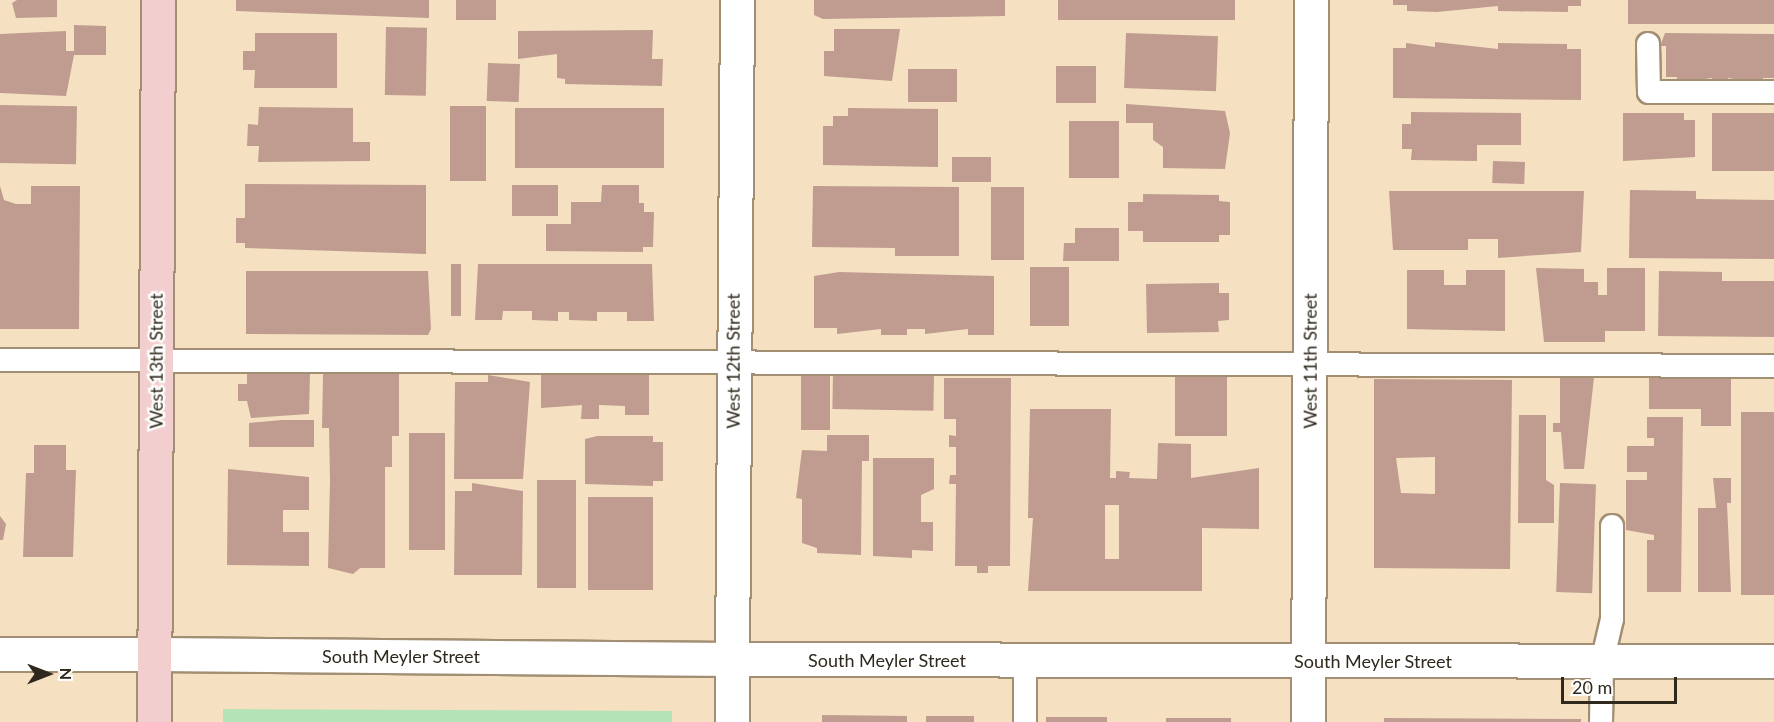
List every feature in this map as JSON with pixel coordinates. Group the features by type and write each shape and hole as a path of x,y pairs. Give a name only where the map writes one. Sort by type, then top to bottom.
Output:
{"main road":[{"name":"West 13th Street","path":"154,722 158,0"}],"street":[{"name":"West 12th Street","path":"732,722 737,0"},
{"name":"West 11th Street","path":"1308,722 1311,0"},
{"name":"South Meyler Street","path":"0,654 1308,662 1774,661"}],"lane":[{"path":"1648,44 1649,92 1774,93"},
{"path":"0,360 1774,366"},
{"path":"1601,722 1602,662 1612,620 1612,526"},
{"path":"1025,660 1025,722"}],"green space":[{"path":"223,709 672,711 672,722 223,722"}],"building":[{"path":"17,0 57,0 57,17 16,18 12,3"},
{"path":"236,0 429,0 429,18 236,11"},
{"path":"456,0 496,0 496,20 456,20"},
{"path":"814,0 1005,0 1005,16 823,19 814,15"},
{"path":"1058,0 1235,0 1235,20 1058,20"},
{"path":"1393,0 1581,0 1581,6 1568,6 1568,12 1498,11 1498,6 1437,12 1407,11 1407,5 1393,5"},
{"path":"1628,0 1774,0 1774,24 1628,24"},
{"path":"74,25 106,26 106,55 74,55 66,96 0,93 0,34 66,31 66,51 74,51"},
{"path":"386,27 427,28 426,96 385,95"},
{"path":"834,29 900,29 892,81 824,76 824,51 834,51"},
{"path":"653,30 652,59 663,59 662,86 565,84 565,79 557,78 557,54 518,59 518,31"},
{"path":"255,33 337,33 337,88 254,88 255,70 243,70 243,51 255,51"},
{"path":"1126,33 1218,36 1216,91 1124,88"},
{"path":"1665,33 1774,34 1774,78 1763,78 1763,84 1728,78 1727,84 1712,83 1712,78 1677,83 1677,77 1666,77 1666,46 1660,46"},
{"path":"1435,42 1498,49 1498,43 1567,44 1567,49 1581,49 1581,100 1393,98 1393,48 1406,48 1406,43 1435,47"},
{"path":"488,63 520,64 519,102 487,101"},
{"path":"1056,66 1096,66 1096,103 1056,103"},
{"path":"908,69 957,69 957,102 908,102"},
{"path":"1126,104 1225,111 1230,133 1225,169 1163,168 1163,147 1153,140 1153,123 1126,123"},
{"path":"0,105 77,106 76,164 0,163"},
{"path":"450,106 486,106 486,181 450,181"},
{"path":"259,107 353,108 353,142 370,142 370,161 258,162 259,146 247,146 248,124 258,125"},
{"path":"515,108 664,108 664,168 515,168"},
{"path":"848,108 938,109 938,167 823,165 823,126 833,126 833,116 848,116"},
{"path":"1411,112 1521,113 1521,145 1477,145 1477,161 1411,160 1412,149 1402,149 1402,124 1411,124"},
{"path":"1623,113 1684,113 1684,120 1695,120 1695,157 1623,161"},
{"path":"1712,113 1774,113 1774,171 1712,171"},
{"path":"1069,121 1119,121 1119,178 1069,178"},
{"path":"952,157 991,157 991,182 952,182"},
{"path":"1493,161 1525,162 1524,184 1492,183"},
{"path":"245,184 426,185 426,254 245,248 245,243 236,243 236,218 245,218"},
{"path":"512,185 558,185 558,216 512,216"},
{"path":"602,185 639,185 639,203 644,203 644,212 654,212 653,247 643,247 643,252 546,251 546,224 571,224 571,202 601,202"},
{"path":"0,186 4,200 16,204 31,204 31,186 80,186 79,329 0,329"},
{"path":"813,186 959,187 959,256 895,256 895,248 812,247"},
{"path":"991,187 1024,187 1024,260 991,260"},
{"path":"1630,190 1696,191 1696,199 1774,200 1774,259 1629,258"},
{"path":"1389,191 1584,191 1581,252 1498,258 1498,239 1468,239 1468,250 1393,250"},
{"path":"1143,194 1219,195 1219,201 1230,202 1230,235 1219,235 1219,242 1143,242 1143,231 1128,231 1128,202 1143,202"},
{"path":"1075,228 1119,228 1119,261 1063,261 1064,243 1075,243"},
{"path":"451,264 461,264 461,316 451,316"},
{"path":"478,264 652,264 654,321 627,321 627,312 597,312 597,321 569,320 569,312 558,312 558,321 532,320 532,311 503,311 502,320 475,320"},
{"path":"1030,267 1069,267 1069,326 1030,326"},
{"path":"1536,268 1584,269 1584,282 1598,282 1598,295 1607,295 1607,268 1645,268 1645,331 1605,331 1605,342 1544,342"},
{"path":"1407,270 1444,270 1444,285 1466,285 1466,270 1505,270 1505,331 1407,329"},
{"path":"246,271 428,271 431,329 428,335 246,334"},
{"path":"1659,271 1722,272 1722,281 1774,281 1774,337 1658,336"},
{"path":"839,272 994,276 994,335 968,335 968,329 925,334 925,329 907,329 907,335 881,335 881,329 837,334 837,328 814,328 814,276"},
{"path":"1219,283 1219,293 1229,293 1229,320 1218,321 1219,332 1147,333 1146,284"},
{"path":"247,372 310,373 309,414 251,418 247,401 238,401 238,384 247,384"},
{"path":"541,373 649,374 649,415 625,415 625,406 599,405 599,419 581,419 582,405 541,408"},
{"path":"323,374 399,374 399,436 392,436 392,467 385,467 385,568 360,568 353,574 328,568 329,428 322,428"},
{"path":"801,374 830,374 830,430 801,430"},
{"path":"833,374 934,376 933,411 832,409"},
{"path":"488,375 530,382 523,479 454,479 455,382 488,382"},
{"path":"1175,376 1227,376 1227,436 1175,436"},
{"path":"1560,377 1594,377 1584,469 1564,469 1561,432 1553,432 1553,423 1560,423"},
{"path":"944,378 1011,378 1010,566 988,566 988,573 977,573 977,566 955,566 956,484 949,484 950,475 956,475 956,447 949,447 949,435 956,436 956,419 944,419"},
{"path":"1649,378 1731,378 1731,426 1701,426 1701,409 1649,409"},
{"path":"1374,379 1512,380 1510,569 1374,568","holes":["1435,457 1435,494 1401,493 1396,458"]},
{"path":"1030,409 1111,409 1110,478 1116,478 1116,471 1130,472 1129,478 1157,479 1158,443 1191,444 1191,478 1259,468 1259,529 1202,528 1202,591 1028,591 1033,518 1028,518","holes":["1105,505 1119,505 1119,559 1105,559"]},
{"path":"1741,412 1774,412 1774,595 1741,595"},
{"path":"1519,415 1546,415 1546,480 1554,485 1554,523 1518,523"},
{"path":"1647,417 1683,417 1681,592 1647,592 1647,540 1654,540 1654,535 1626,530 1626,480 1647,480 1647,472 1627,472 1627,446 1654,446 1654,438 1647,438"},
{"path":"314,420 314,447 249,447 249,423"},
{"path":"409,433 445,433 445,550 409,550"},
{"path":"827,435 869,435 869,461 862,461 861,555 817,553 817,548 802,543 802,499 796,498 802,450 827,451"},
{"path":"597,436 653,436 653,442 663,442 663,481 653,481 653,486 585,484 585,439"},
{"path":"34,445 66,445 66,470 76,470 73,557 23,557 26,473 34,473"},
{"path":"873,458 934,458 934,489 921,495 921,522 933,522 933,551 912,550 912,558 873,556"},
{"path":"228,469 309,477 309,510 283,510 283,532 309,532 309,566 227,565"},
{"path":"1713,478 1731,478 1731,503 1727,503 1731,592 1698,592 1698,508 1716,508"},
{"path":"537,480 576,480 576,588 537,588"},
{"path":"472,483 523,491 522,575 454,575 455,491 472,491"},
{"path":"1560,483 1596,484 1592,593 1556,592"},
{"path":"588,497 653,497 653,590 588,590"},
{"path":"0,516 6,524 3,540 0,540"},
{"path":"822,715 907,716 907,722 822,722"},
{"path":"926,716 974,716 974,722 926,722"},
{"path":"1046,717 1107,717 1107,722 1046,722"},
{"path":"1166,718 1231,718 1231,722 1166,722"},
{"path":"1384,718 1581,719 1581,722 1384,722"}]}
